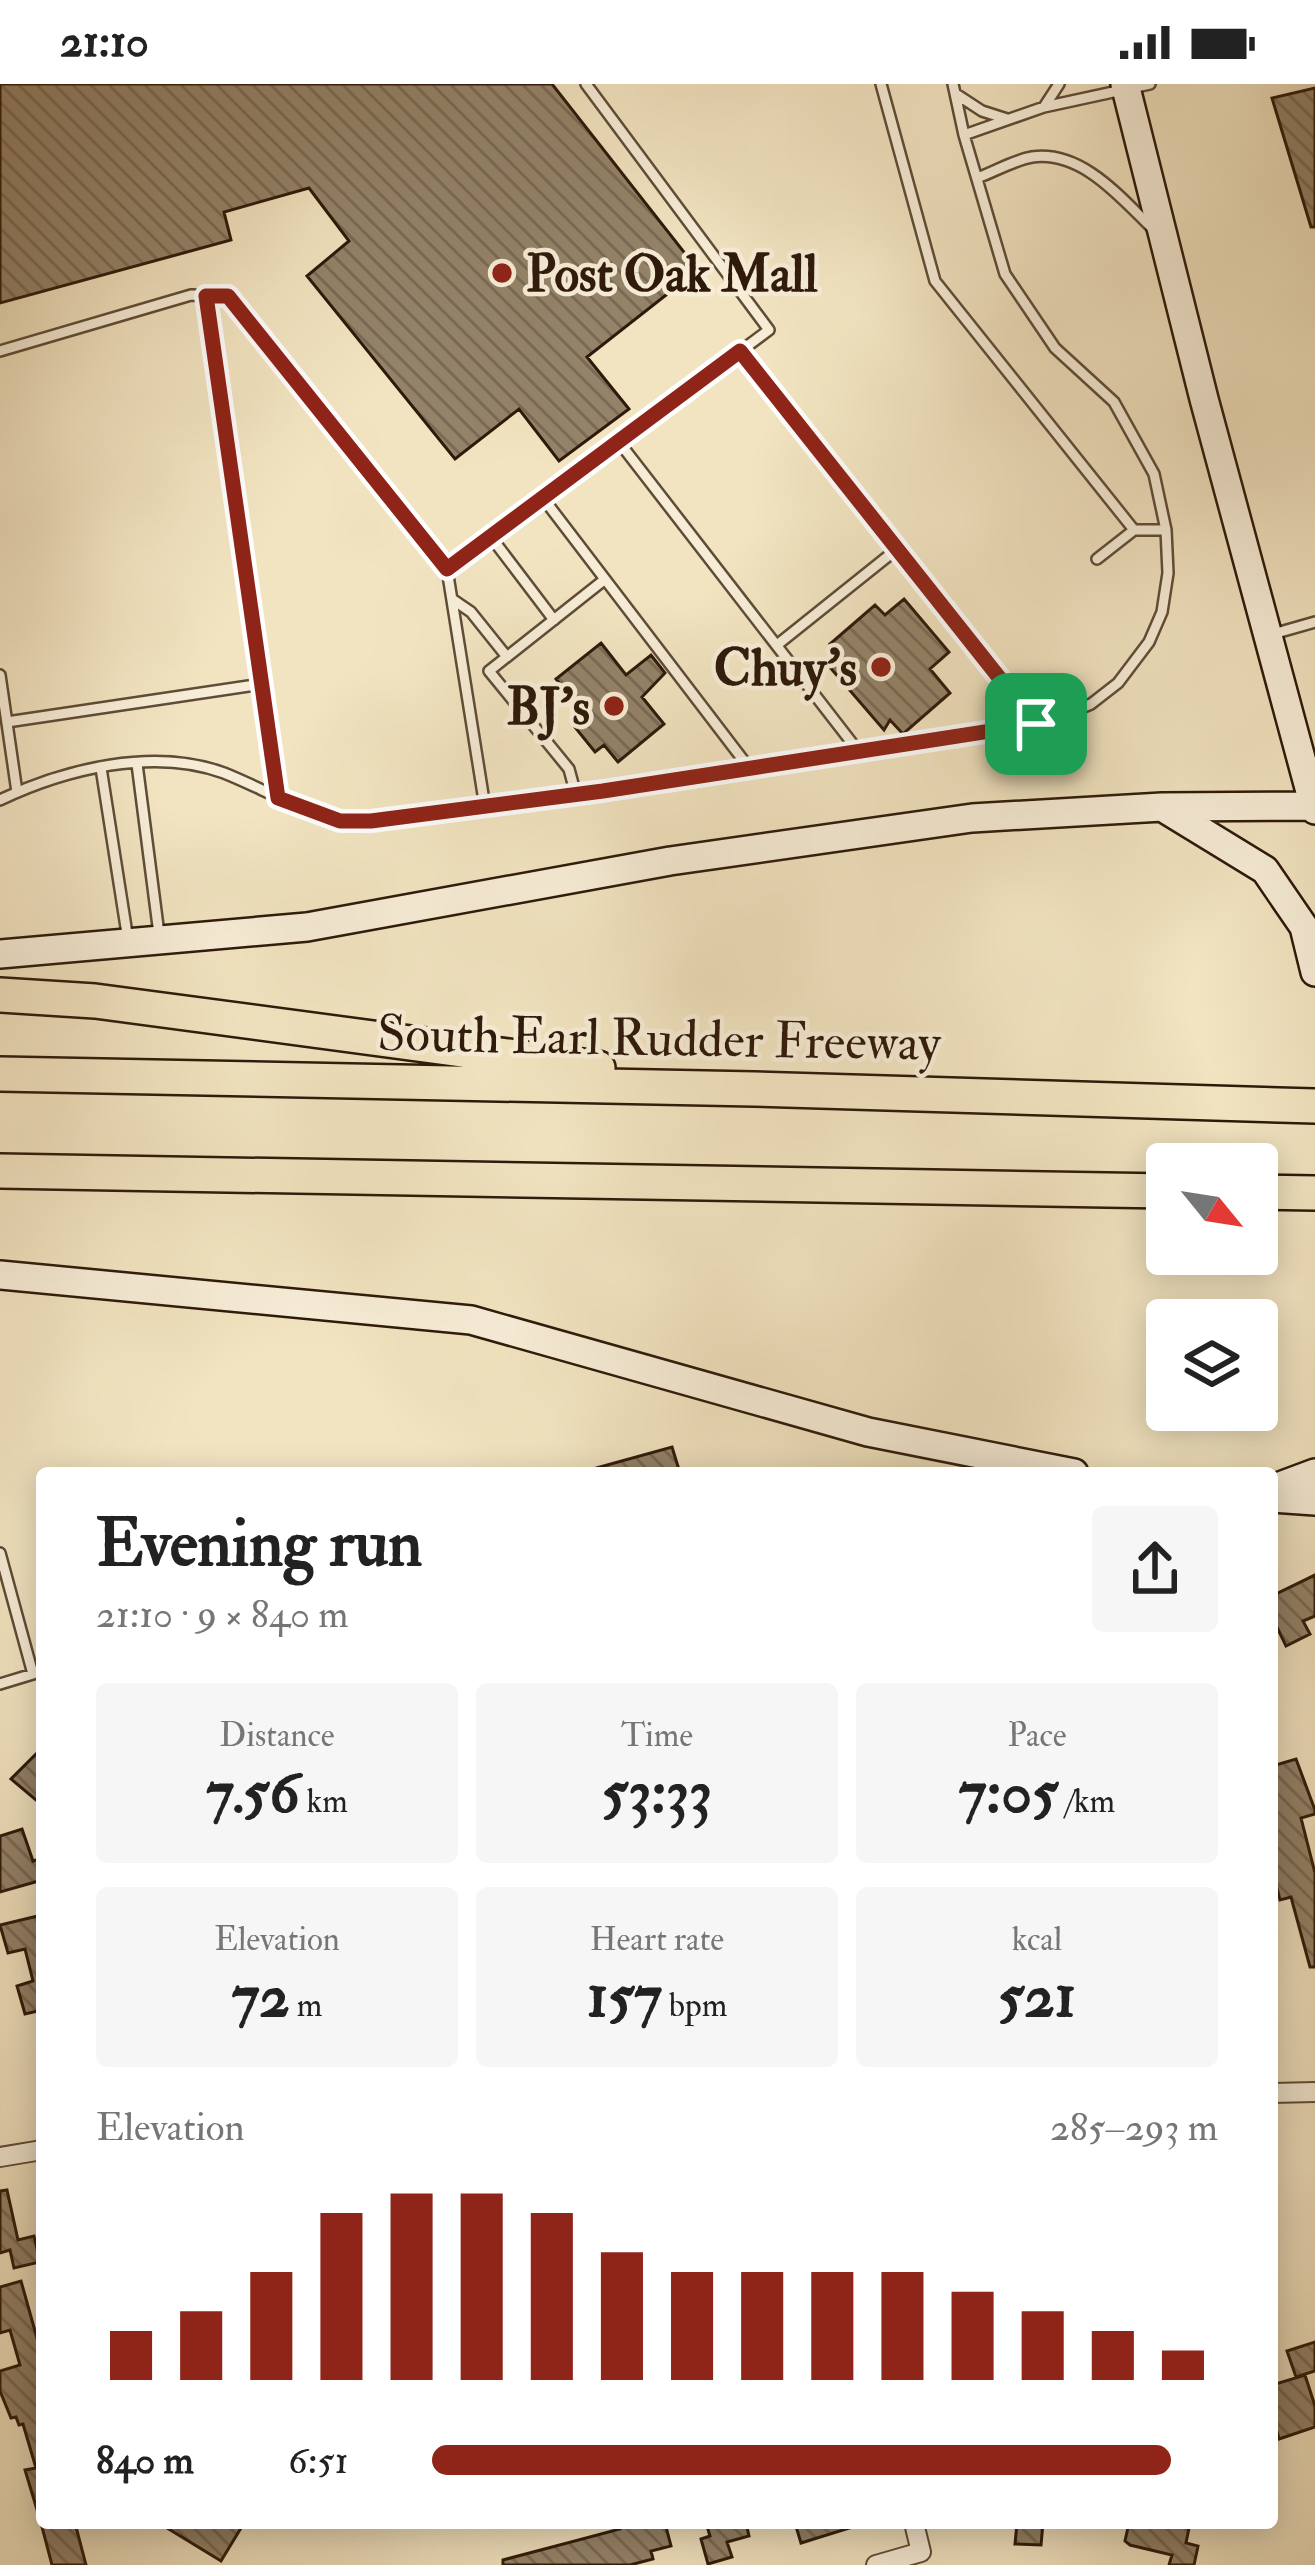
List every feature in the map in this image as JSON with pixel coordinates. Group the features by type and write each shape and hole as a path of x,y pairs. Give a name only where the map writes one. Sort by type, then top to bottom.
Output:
{"highway":[{"path":"0,995 95,1001 754,1089"},
{"name":"South Earl Rudder Freeway","path":"0,1074 1310,1106"},
{"path":"0,1171 1146,1191"},
{"path":"1278,1192 1315,1193"}],"main road":[{"path":"0,954 307,928 670,861 972,818 1162,807 1315,808 1204,399 1134,87"},
{"path":"1162,807 1264,870 1304,927 1315,972"},
{"path":"0,1275 471,1320 868,1432 1044,1467"},
{"path":"1278,1490 1315,1473"},
{"path":"1278,1494 1315,1501"}],"street":[{"path":"1278,2093 1315,2092"},
{"path":"0,2157 36,2151"},
{"path":"876,2565 921,2552 915,2529"}],"lane":[{"path":"447,569 770,330 586,84"},
{"path":"881,84 935,280 1133,530"},
{"path":"1044,107 1059,84"},
{"path":"964,135 1044,107 1134,87"},
{"path":"955,89 982,112 1007,119"},
{"path":"0,800 46,779 101,768 198,765 340,821 371,821 1036,724 1091,704 1118,683 1149,642 1162,612 1168,573 1166,530 1154,474 1114,402 1055,348 1005,274 955,89"},
{"path":"977,178 1031,157 1060,159 1090,172 1166,242"},
{"path":"0,351 191,295 228,296 447,569 484,806"},
{"path":"206,296 278,798"},
{"path":"740,351 1036,724"},
{"path":"619,442 859,752"},
{"path":"544,498 750,769"},
{"path":"1097,559 1133,530 1166,530"},
{"path":"491,537 554,620"},
{"path":"777,646 897,549"},
{"path":"465,682 489,671 604,580"},
{"path":"452,599 471,612 507,657"},
{"path":"1268,635 1315,622"},
{"path":"489,671 568,770 576,794"},
{"path":"0,675 17,792"},
{"path":"7,722 262,684"},
{"path":"137,764 159,940"},
{"path":"101,768 129,943"},
{"path":"0,1553 33,1674 0,1684"}],"building":[{"name":"Post Oak Mall","path":"0,84 552,84 698,270 587,357 629,409 559,461 519,409 455,459 307,276 349,241 309,188 224,212 231,240 0,303"},
{"path":"1315,88 1315,227 1311,227 1272,98"},
{"name":"Chuy's","path":"904,599 949,652 930,669 950,693 903,734 890,720 884,730 827,664 838,654 830,644 875,605 885,615"},
{"name":"BJ's","path":"601,643 626,675 651,655 665,673 642,697 664,724 618,762 604,745 595,752 574,726 586,716 556,679"},
{"path":"672,1447 678,1467 600,1467"},
{"path":"1315,1575 1315,1616 1303,1621 1310,1634 1286,1646 1278,1629 1278,1593"},
{"path":"36,1754 36,1800 11,1779"},
{"path":"1296,1759 1315,1810 1301,1818 1315,1873 1315,1967 1310,1967 1291,1897 1280,1900 1278,1892 1278,1764"},
{"path":"22,1829 36,1860 36,1882 0,1892 0,1836"},
{"path":"36,1916 36,2011 25,2014 17,1986 33,1981 25,1949 8,1953 0,1925"},
{"path":"7,2190 18,2240 34,2236 36,2263 14,2268 10,2250 0,2253 0,2191"},
{"path":"21,2281 36,2335 36,2468 23,2424 11,2418 0,2391 0,2371 20,2365 10,2330 0,2333 0,2287"},
{"path":"1315,2342 1315,2371 1296,2377 1287,2351"},
{"path":"1305,2375 1315,2406 1315,2427 1279,2439 1278,2383"},
{"path":"36,2468 36,2506 25,2470"},
{"path":"43,2529 77,2529 86,2565 52,2565"},
{"path":"169,2529 240,2529 221,2561"},
{"path":"620,2529 667,2529 671,2546 651,2551 653,2559 630,2565 503,2565 503,2560"},
{"path":"708,2529 747,2529 749,2536 727,2542 732,2557 708,2564 701,2539 710,2536"},
{"path":"797,2529 846,2529 801,2543"},
{"path":"1016,2529 1042,2529 1041,2545 1015,2544"},
{"path":"1128,2529 1189,2529 1186,2543 1198,2546 1194,2565 1169,2565 1172,2555 1125,2541"}],"place":[{"name":"Post Oak Mall","path":"502,273"},
{"name":"Chuy's","path":"881,667"},
{"name":"BJ's","path":"614,706"}],"route":[{"path":"206,296 228,296 447,569 740,351 1036,724 603,791 371,821 340,821 278,798 206,296"}]}
